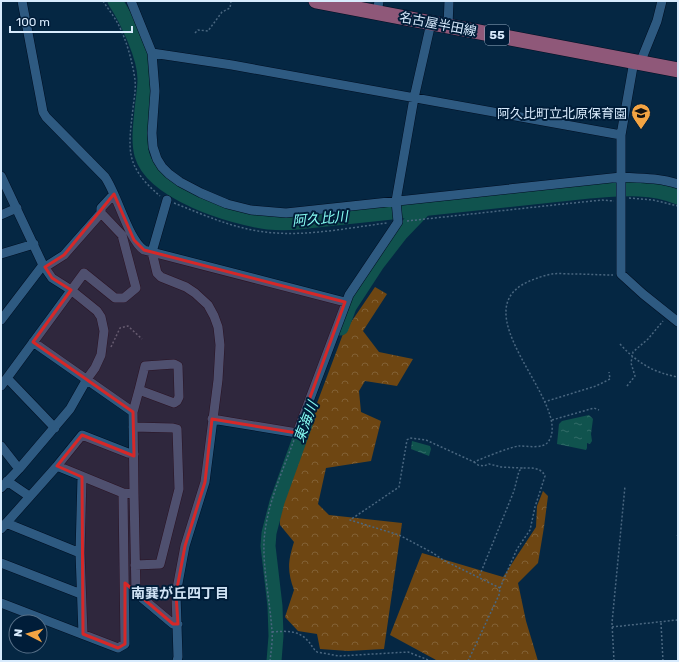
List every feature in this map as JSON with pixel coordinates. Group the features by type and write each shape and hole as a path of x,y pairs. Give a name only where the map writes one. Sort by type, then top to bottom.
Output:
{"main road":[{"name":"名古屋半田線","path":"316,1 378,7 432,23 678,70"}],"street":[{"path":"22,1 46,117 105,177 111,186 134,240 140,248 346,302"},
{"path":"131,1 152,53 155,91 152,133 153,147 157,159 162,167 180,182 227,204 269,213 286,213 621,177 669,181 678,184"},
{"path":"448,26 449,1"},
{"path":"662,1 657,21 637,62 621,135 622,200 620,239 622,274 643,294 678,322"},
{"path":"212,419 297,433 348,295 398,222 396,201 414,98 432,23"},
{"path":"152,53 232,65 621,135"},
{"path":"1,176 44,266 52,278 71,290 97,311 102,317 104,331 101,355 96,368 87,379 70,409 19,469 4,484 29,496"},
{"path":"1,320 44,266 64,255 101,213 101,208 114,194"},
{"path":"167,200 152,252 157,273 159,276 186,287 208,305 218,328 220,345 218,380 205,482 185,546 176,594 178,624 177,661"},
{"path":"1,215 17,208"},
{"path":"1,386 84,273 115,298 124,298 136,288 122,235 101,213"},
{"path":"1,254 34,244"},
{"path":"33,342 133,412"},
{"path":"139,390 174,403 179,397 178,366 174,364 145,366 133,412 133,427 136,593 173,624 178,624"},
{"path":"7,378 55,428"},
{"path":"133,427 177,429 179,489 160,564 135,565"},
{"path":"80,553 4,526 82,435 134,454"},
{"path":"1,446 19,469"},
{"path":"57,466 123,493 134,494"},
{"path":"82,477 80,553 83,634"},
{"path":"1,603 118,648 126,644 123,493"},
{"path":"1,563 81,594"}],"path":[{"path":"103,1 119,25 123,34 135,80 130,149 133,164 137,172 146,184 160,196 222,223 264,232 303,233 602,200 618,202 628,198 640,198 678,206"},
{"path":"195,33 198,30 208,31 222,12 230,8 231,1"},
{"path":"474,462 515,447 546,445 550,440 552,420 510,334 506,308 510,295 520,286 530,281 552,274 622,274"},
{"path":"627,386 635,376 631,363 633,352 648,339 668,314"},
{"path":"101,355 105,356 120,328 128,326 142,339"},
{"path":"620,344 637,361 659,373 678,377"},
{"path":"544,402 596,386 610,379 609,372"},
{"path":"552,420 594,408 599,410"},
{"path":"270,661 272,632 264,543 266,526 273,497 297,433"},
{"path":"468,661 499,595 500,588 517,549 530,530 535,507 545,476 539,469 502,467 489,464 484,466 478,465 426,440 415,437 410,438 407,440 399,487 350,520 399,535 500,588"},
{"path":"479,578 514,491 519,471 522,468"},
{"path":"614,661 612,627 625,486"},
{"path":"612,627 678,619"},
{"path":"661,622 663,661"},
{"path":"272,632 292,631 297,633 306,639 317,652 339,656 408,652 431,661"}],"highlighted area":[{"path":"114,194 134,240 144,250 345,302 297,433 212,419 205,482 185,546 176,594 178,624 173,624 125,583 125,644 118,648 83,634 82,477 57,466 82,435 134,456 133,412 33,342 71,290 52,278 45,267 64,255"}],"green space":[{"path":"375,287 387,294 363,331 379,352 413,359 397,386 365,381 359,391 361,412 381,421 371,461 326,468 318,504 329,515 402,523 384,649 348,651 320,649 317,634 298,631 285,617 294,590 290,577 289,566 290,555 294,542 280,525 279,504 343,334"},
{"path":"543,491 548,496 538,563 518,583 526,621 538,661 438,661 390,635 422,553 503,577 536,527 537,506"}],"water":[{"path":"589,415 593,419 591,434 592,441 590,444 587,443 586,450 557,444 559,424 562,421"},
{"path":"412,441 430,446 431,449 429,456 411,449"}],"waterway":[{"name":"阿久比川","path":"115,1 125,18 139,49 144,70 145,87 140,132 142,155 149,169 161,181 177,192 215,209 252,219 287,223 611,189 645,189 667,193 678,197"},
{"name":"東海川","path":"341,328 349,307 377,264 401,233 423,210"},
{"name":"東海川","path":"274,661 276,636 275,606 268,546 269,533 277,502 308,416"}],"place":[{"name":"阿久比町立北原保育園","path":"641,130"}],"district":[{"name":"南巽が丘四丁目","path":"180,593"}]}
